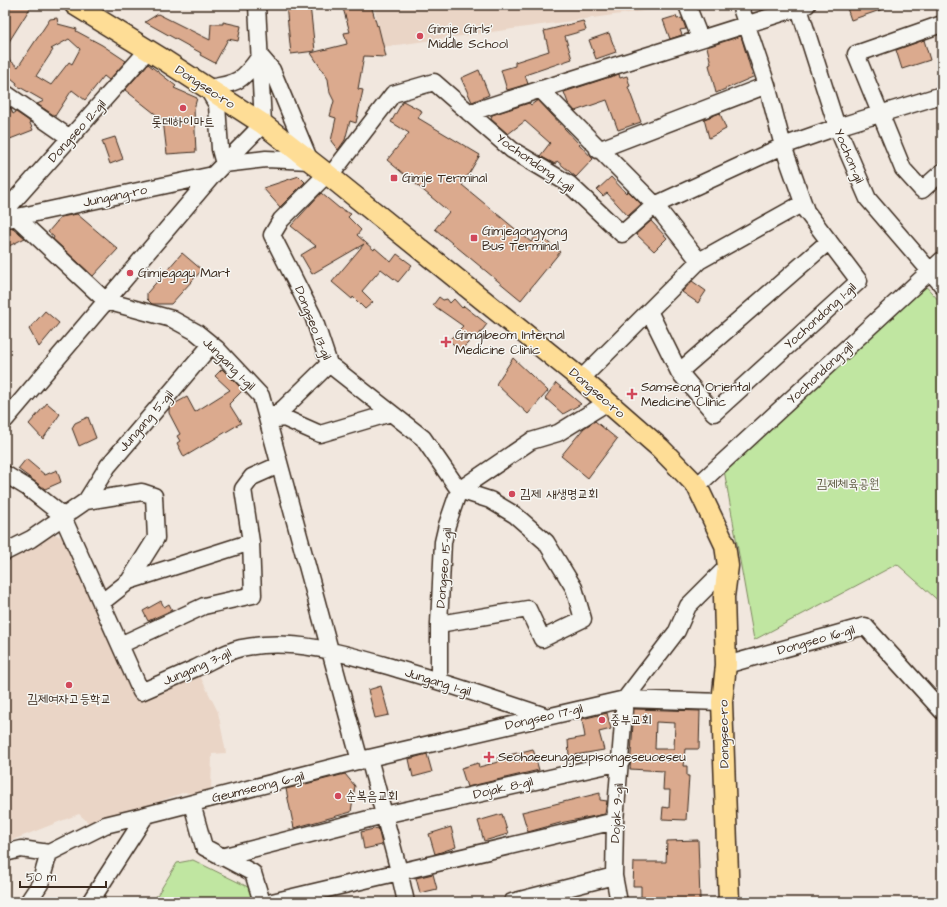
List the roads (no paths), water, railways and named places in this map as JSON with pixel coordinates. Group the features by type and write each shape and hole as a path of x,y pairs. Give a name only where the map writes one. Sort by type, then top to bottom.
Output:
{"main road":[{"name":"Dongseo-ro","path":"75,5 263,124 310,160 581,378 660,448 697,486 725,544 728,566 724,596 726,665 722,702 729,902"}],"street":[{"path":"5,420 219,169 263,124 257,5"},
{"path":"687,5 700,38"},
{"name":"Yochondong 1-gil","path":"649,311 678,372 714,413 859,281 806,211 783,146 767,85 740,5"},
{"path":"329,175 394,94 434,82 469,113 700,38 747,25 801,6"},
{"name":"Yochon-gil","path":"801,6 837,127 868,198 942,285"},
{"path":"942,24 856,54 882,114 903,169 922,190 942,172"},
{"name":"Dongseo 12-gil","path":"9,216 70,138 148,50"},
{"path":"219,169 220,149 217,105 207,88 225,86 237,82 247,75 260,56"},
{"path":"260,56 272,70 310,160"},
{"path":"598,150 767,85"},
{"path":"540,89 598,150 654,205 699,260"},
{"path":"5,94 70,138"},
{"path":"783,146 837,127 942,95"},
{"name":"Yochondong 1-gil","path":"469,113 512,150 569,184 622,234 654,205 783,146"},
{"name":"Jungang-ro","path":"9,216 219,169 266,160 310,160"},
{"name":"Dongseo 13-gil","path":"329,175 281,220 272,235 313,316 329,364 423,438 459,490"},
{"path":"581,378 699,260 803,203"},
{"path":"9,216 106,301"},
{"path":"678,372 829,242"},
{"name":"Yochondong-gil","path":"697,486 942,260"},
{"name":"Jungang 1-gil","path":"106,301 172,319 196,332 211,344 244,376 261,396 269,420 279,465 330,649 364,760"},
{"name":"Jungang 5-gil","path":"86,501 108,466 211,344"},
{"path":"269,420 284,408 329,364"},
{"path":"459,490 531,441 558,434 608,402"},
{"path":"269,420 284,418 320,434 391,413"},
{"path":"120,645 204,606 253,595 251,542 244,489 252,477 279,465"},
{"name":"Jungang 3-gil","path":"5,474 28,488 62,515 141,692 198,667 214,658 239,649 296,644 330,649"},
{"name":"Dongseo 15-gil","path":"439,624 528,609 542,638 583,619 574,588 546,542 515,515 490,500 459,490 449,517 443,542 439,624 439,681"},
{"name":"Jungang 5-gil","path":"5,552 31,539 62,515 86,501 142,492 154,496 156,538 129,581"},
{"path":"101,603 129,581 251,542"},
{"path":"625,699 677,631 688,606 728,566"},
{"name":"Dongseo 16-gil","path":"726,665 865,626 942,711"},
{"name":"Jungang 1-gil","path":"330,649 439,681 546,716"},
{"name":"Dongseo 17-gil","path":"364,760 546,716 625,699 722,702"},
{"name":"Dojak 9-gil","path":"619,902 614,876 615,821 625,699"},
{"path":"364,760 384,815 406,902"},
{"name":"Geumseong 6-gil","path":"49,853 105,825 364,760"},
{"name":"Dojak 8-gil","path":"221,857 384,815 621,762"},
{"path":"192,804 204,847 253,873 262,902"},
{"path":"90,902 146,814"},
{"path":"272,902 615,821"},
{"path":"5,853 21,848 49,853 40,884 28,902"},
{"path":"512,902 614,876"}],"place":[{"name":"Gimje Girls' Middle School","path":"420,36"},
{"name":"롯데하이마트","path":"183,108"},
{"name":"Gimje Terminal","path":"394,178"},
{"name":"Gimjegongyong Bus Terminal","path":"474,238"},
{"name":"Gimjegagu Mart","path":"130,273"},
{"name":"Gimgibeom Internal Medicine Clinic","path":"446,342"},
{"name":"Samseong Oriental Medicine Clinic","path":"632,394"},
{"name":"김제 새생명교회","path":"512,494"},
{"name":"김제여자고등학교","path":"69,685"},
{"name":"중부교회","path":"602,720"},
{"name":"Seohaeeunggeupisongeseuoeseu","path":"489,757"},
{"name":"순복음교회","path":"338,796"}],"park label":[{"name":"김제체육공원","path":"848,484"}]}
